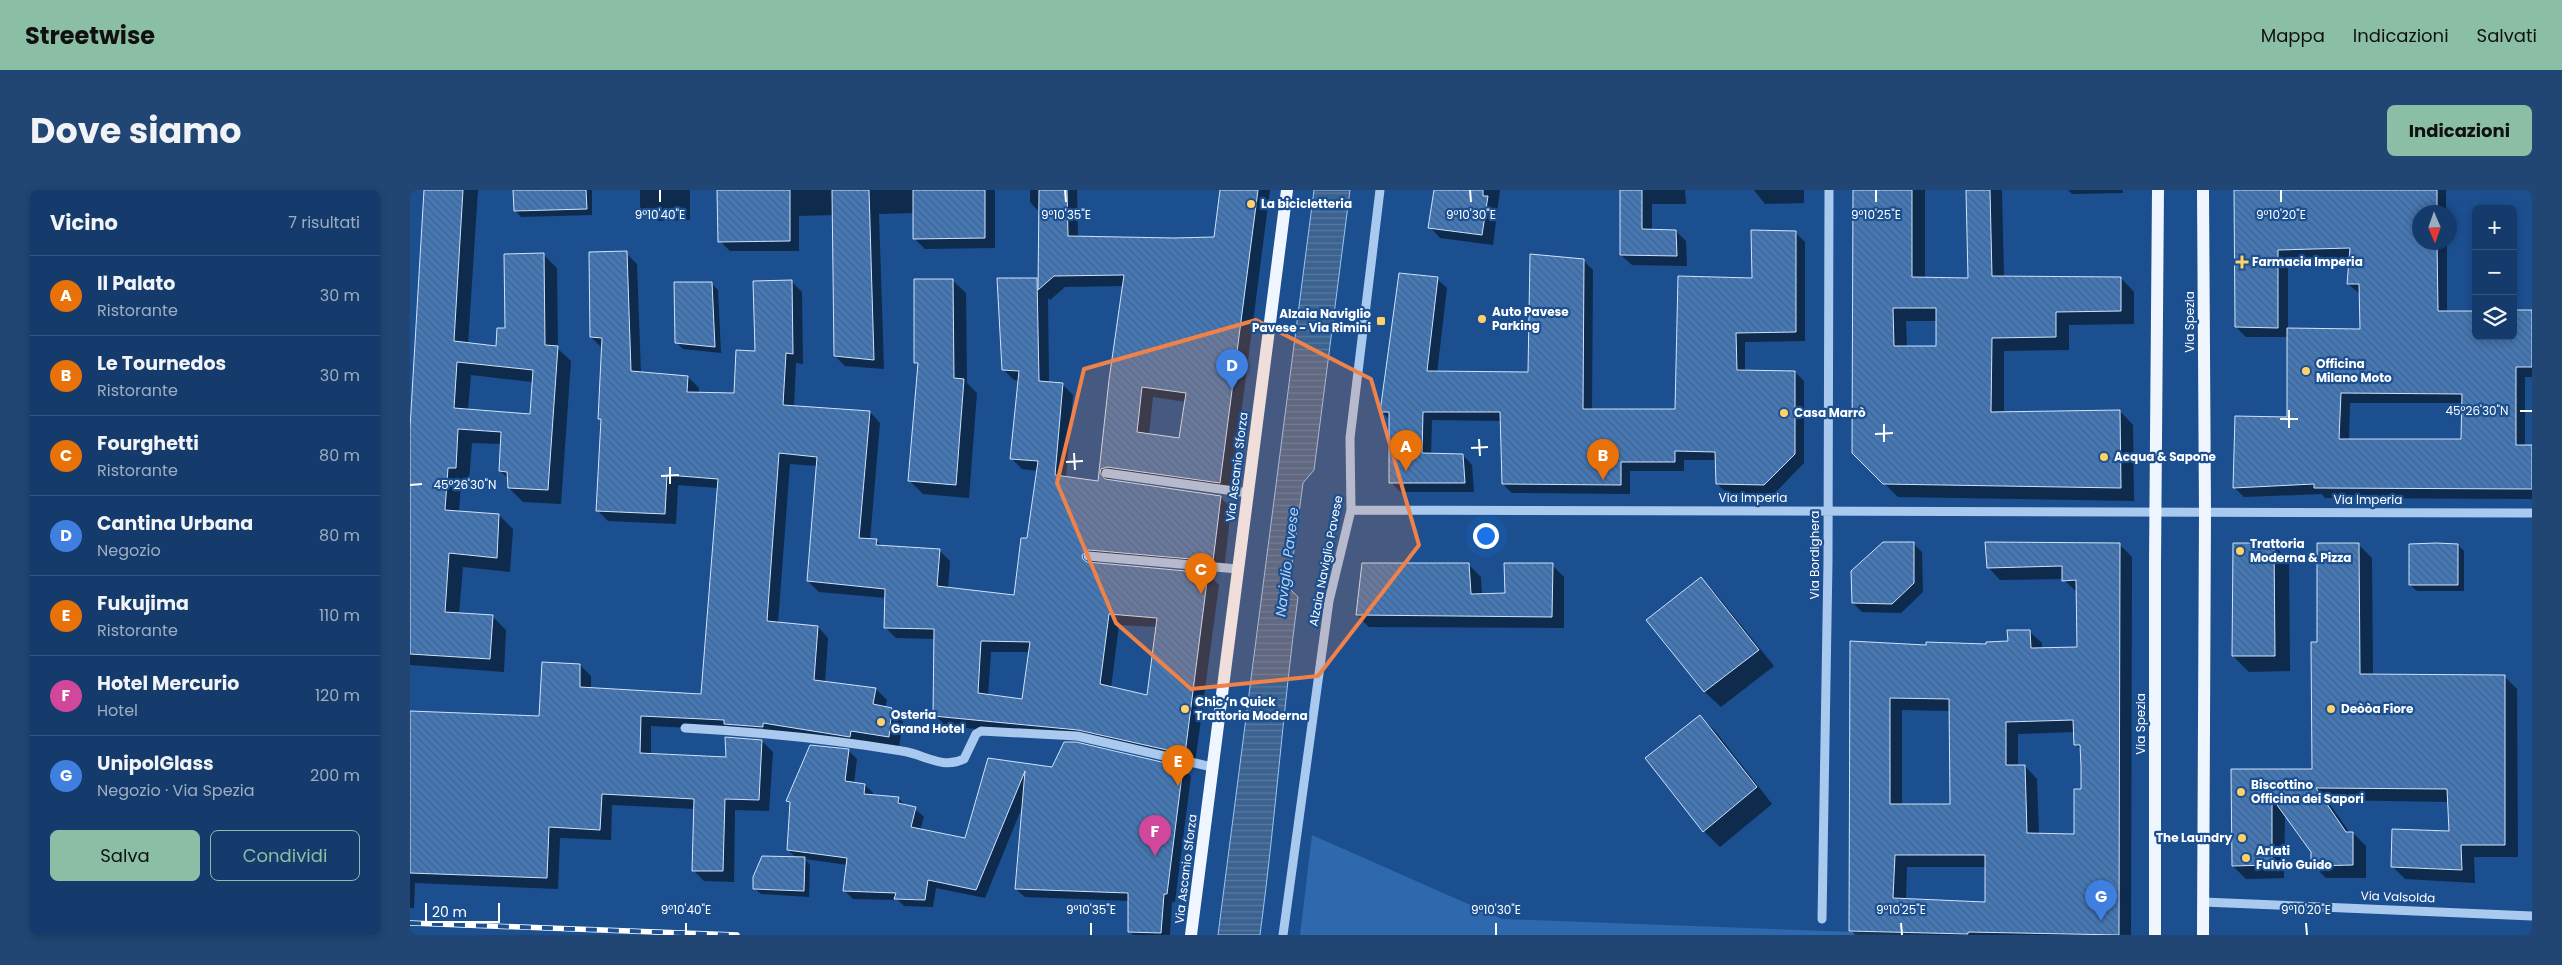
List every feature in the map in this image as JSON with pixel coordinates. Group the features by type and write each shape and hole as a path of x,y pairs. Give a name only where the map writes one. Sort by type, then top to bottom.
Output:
{"main road":[{"name":"Via Ascanio Sforza","path":"1191,935 1287,190"},
{"name":"Via Spezia","path":"2155,935 2158,190"},
{"name":"Via Spezia","path":"2203,935 2204,190"}],"street":[{"name":"Alzaia Naviglio Pavese","path":"1283,935 1329,601 1351,510 1350,438 1380,190"},
{"name":"Via Bordighera","path":"1822,919 1828,511 1829,190"},
{"path":"1106,473 1248,493"},
{"name":"Via Imperia","path":"1351,510 2156,513"},
{"path":"2156,513 2205,513"},
{"name":"Via Imperia","path":"2205,513 2532,513"},
{"path":"1088,556 1238,569"},
{"path":"685,728 820,738 908,752 945,765 964,759 973,740 981,731 1063,734 1212,767"},
{"name":"Via Valsolda","path":"2203,902 2532,916"}],"highlighted area":[{"path":"1256,320 1371,379 1419,545 1318,676 1191,689 1116,623 1057,483 1084,369"}],"shaded area":[{"path":"1312,835 1502,919 1938,935 1300,935"}],"water":[{"name":"Naviglio Pavese","path":"1314,190 1350,190 1314,470 1303,483 1289,588 1298,597 1260,935 1218,935"}],"building":[{"path":"424,190 463,190 454,341 496,346 497,328 505,328 504,254 544,253 545,345 558,346 548,490 508,488 507,472 499,471 501,432 458,429 456,468 448,468 445,510 499,514 497,558 449,553 445,612 493,615 490,659 410,654 410,428","holes":["457,362 533,370 530,414 454,408"]},
{"path":"513,190 586,190 587,209 514,211"},
{"path":"717,190 790,190 790,241 718,242"},
{"path":"832,190 869,190 874,360 834,356"},
{"path":"913,190 985,190 985,238 913,239"},
{"path":"1039,190 1067,190 1068,236 1174,238 1214,237 1220,190 1258,190 1220,483 1107,467 1101,469 1100,473 1105,479 1221,496 1213,561 1089,550 1082,555 1083,559 1087,562 1208,573 1185,754 1078,730 933,716 934,629 884,628 885,589 807,581 817,457 779,453 767,621 818,626 814,680 876,688 873,704 892,708 889,737 851,731 850,737 763,723 763,727 724,724 724,720 641,716 640,753 726,757 725,737 762,740 759,800 725,799 723,871 692,871 694,799 602,794 600,830 549,827 547,878 410,873 410,711 539,716 542,662 580,664 580,687 701,694 718,479 667,475 665,514 596,511 601,419 598,419 602,338 590,337 589,252 627,251 631,371 688,376 687,392 734,393 736,350 755,351 753,281 792,280 793,354 786,353 783,405 870,411 859,538 877,539 876,545 940,549 937,586 1014,595 1021,538 1027,538 1038,461 1010,459 1019,371 1002,370 997,278 1037,278 1039,381 1063,383 1055,475 1098,481 1109,380 1124,275 1054,276 1038,290","holes":["1142,387 1186,393 1179,438 1137,432","1109,614 1157,618 1147,695 1100,684","981,641 1030,642 1022,699 978,693"]},
{"path":"1434,190 1483,190 1483,196 1488,196 1482,235 1428,228"},
{"path":"1620,190 1642,190 1642,229 1676,230 1677,256 1620,255"},
{"path":"1853,190 1912,190 1912,277 1968,278 1966,190 1990,190 1992,276 2121,277 2121,311 2056,312 2056,337 1992,338 1991,412 2120,410 2121,488 1883,484 1852,453","holes":["1893,308 1936,308 1936,346 1894,346"]},
{"path":"2234,190 2437,190 2437,205 2412,205 2412,250 2437,250 2438,311 2472,311 2472,340 2517,340 2517,310 2532,310 2532,367 2516,367 2516,445 2532,445 2532,489 2314,488 2314,484 2233,488 2235,416 2287,417 2287,328 2360,329 2359,284 2347,284 2350,248 2278,250 2278,328 2235,327","holes":["2341,393 2462,394 2461,439 2339,439"]},
{"path":"1751,230 1796,231 1796,332 1736,333 1737,370 1795,371 1795,454 1764,485 1716,484 1715,452 1675,451 1675,462 1621,462 1621,485 1502,484 1500,412 1423,412 1422,453 1463,454 1465,483 1389,483 1389,412 1380,412 1399,273 1438,277 1427,371 1528,372 1530,254 1584,259 1583,409 1675,409 1678,276 1752,278"},
{"path":"914,279 953,279 954,378 964,379 956,485 908,481 918,363 914,363"},
{"path":"674,282 712,282 715,347 675,343"},
{"path":"1883,542 1914,542 1914,583 1892,604 1852,603 1851,571"},
{"path":"1985,542 2120,543 2119,935 1849,931 1850,641 1926,645 1926,642 1986,644 1986,642 2008,641 2007,630 2030,630 2031,648 2077,647 2076,580 2062,581 2062,566 1987,568","holes":["1890,698 1949,699 1950,804 1890,804","2073,720 2074,745 2080,745 2081,766 2081,789 2074,789 2074,834 2027,833 2025,765 2006,765 2006,722","1895,855 1985,855 1985,902 1893,898"]},
{"path":"2233,543 2274,543 2275,656 2232,656"},
{"path":"2317,543 2359,543 2360,674 2505,675 2505,845 2461,845 2462,870 2391,867 2392,829 2449,831 2447,789 2316,788 2346,832 2353,832 2353,865 2311,866 2311,852 2272,798 2272,865 2232,866 2231,769 2312,769 2311,642 2317,642"},
{"path":"2409,544 2458,544 2458,585 2409,585"},
{"path":"1362,563 1469,563 1471,594 1505,593 1504,563 1553,563 1552,617 1356,615"},
{"path":"1701,577 1759,650 1704,692 1646,620"},
{"path":"1700,715 1757,787 1703,832 1645,758"},
{"path":"1064,742 1076,742 1183,767 1167,894 1164,894 1161,933 1128,932 1128,893 1015,889 1025,771 976,890 928,880 925,900 894,899 896,893 843,891 847,858 787,850 790,802 786,801 810,745 849,749 845,781 865,784 864,794 899,797 898,803 916,807 911,827 965,838 988,758 1052,767"},
{"path":"762,856 805,857 804,891 753,889 753,877"}],"railway":[{"path":"410,923 737,935"}],"place":[{"name":"La bicicletteria","path":"1251,204"},
{"name":"Farmacia Imperia","path":"2242,262"},
{"name":"Auto Pavese Parking","path":"1482,319"},
{"name":"Alzaia Naviglio Pavese - Via Rimini","path":"1381,321"},
{"name":"Officina Milano Moto","path":"2306,371"},
{"name":"Cantina Urbana","path":"1232,390"},
{"name":"Casa Marrò","path":"1784,413"},
{"name":"Acqua & Sapone","path":"2104,457"},
{"name":"Il Palato","path":"1406,471"},
{"name":"Le Tournedos","path":"1603,480"},
{"name":"Trattoria Moderna & Pizza","path":"2240,551"},
{"name":"Fourghetti","path":"1201,594"},
{"name":"Chic ‘n Quick Trattoria Moderna","path":"1185,709"},
{"name":"Deòòa Fiore","path":"2331,709"},
{"name":"Osteria Grand Hotel","path":"881,722"},
{"name":"Fukujima","path":"1178,786"},
{"name":"Biscottino Officina dei Sapori","path":"2241,792"},
{"name":"The Laundry","path":"2242,838"},
{"name":"Hotel Mercurio","path":"1155,856"},
{"name":"Arlati Fulvio Guido","path":"2246,858"},
{"name":"UnipolGlass","path":"2101,921"}]}
